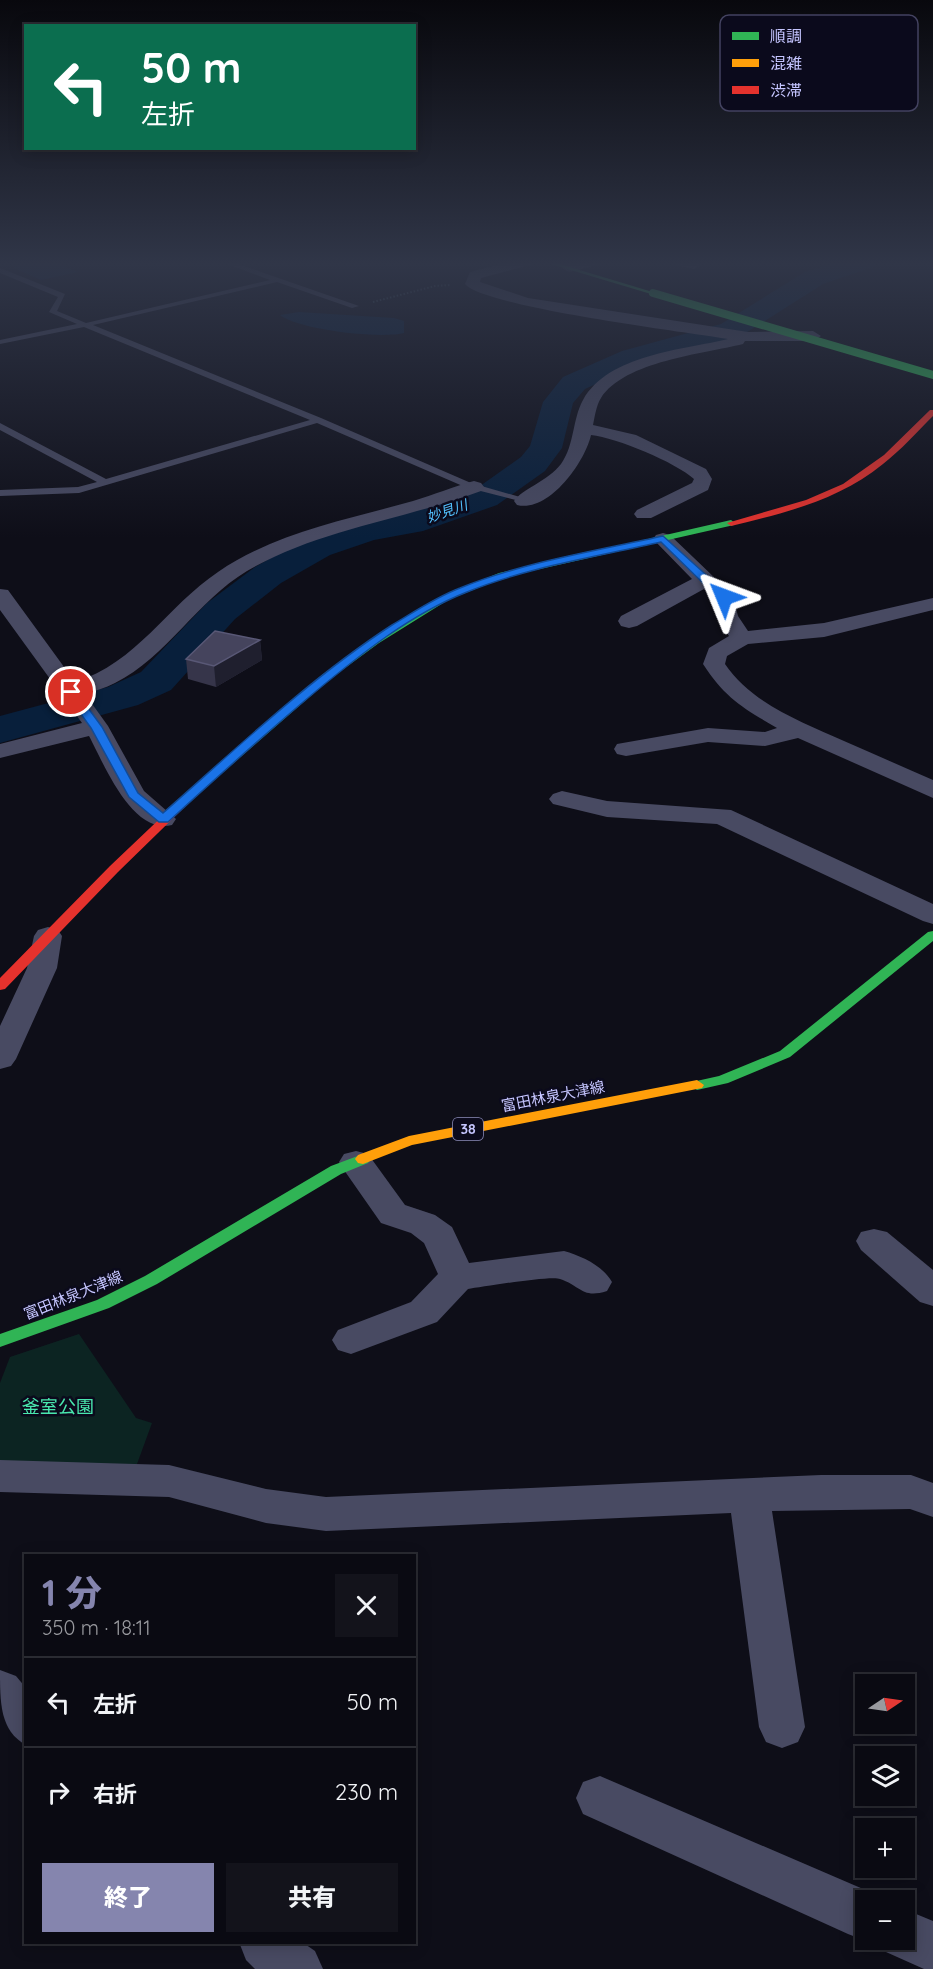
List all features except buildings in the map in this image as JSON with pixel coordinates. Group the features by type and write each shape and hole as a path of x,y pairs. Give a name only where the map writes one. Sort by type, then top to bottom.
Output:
{"street":[{"path":"524,501 543,492 570,465 580,444 586,412 595,394 624,373 678,354"},
{"path":"861,354 933,375"},
{"path":"884,354 933,368"},
{"path":"0,986 163,819 261,732 357,652 428,607 461,590 502,575 783,511 841,489 879,464 933,412"},
{"path":"583,429 606,430 623,435 699,473 703,479 701,486 644,514"},
{"path":"71,692 111,677 132,663 217,582 261,556 307,535 417,507 474,487"},
{"path":"663,539 706,580 722,591 727,615 742,638"},
{"path":"629,621 706,580"},
{"path":"0,595 96,727 133,795 163,819"},
{"path":"933,604 824,630 742,638 717,653 714,664 726,682 745,699 800,730 933,790"},
{"path":"0,751 96,727"},
{"path":"626,749 708,735 765,739 800,730"},
{"path":"562,799 607,809 722,816 933,915"},
{"name":"富田林泉大津線","path":"0,1341 103,1304 142,1285 336,1170 409,1141 723,1080 785,1054 933,935"},
{"path":"0,1059 42,968 48,936"},
{"path":"356,1162 393,1214 423,1224 439,1236 457,1277"},
{"path":"874,1241 933,1293"},
{"path":"351,1340 424,1312 457,1277 564,1264 594,1282"},
{"path":"0,1476 169,1481 267,1506 326,1514 821,1492 911,1492 933,1500"},
{"path":"749,1495 782,1727"},
{"path":"0,1690 24,1721"},
{"path":"600,1798 855,1911"},
{"path":"915,1939 933,1947"},
{"path":"266,1944 284,1961 297,1969"}],"lane":[{"path":"156,354 474,487 524,501"},
{"path":"0,493 79,490 318,420"},
{"path":"0,426 106,483"}],"green space":[{"name":"釜室公園","path":"79,1334 136,1418 152,1423 137,1464 0,1463 0,1383 10,1357"}],"waterway":[{"name":"妙見川","path":"0,730 123,696 156,681 221,611 268,575 317,547 367,531 410,523 485,498 533,464 546,448 558,402 574,383 643,354"}],"traffic: fast":[{"path":"861,354 933,375"},
{"path":"194,792 326,677 375,641 445,598 502,575 731,523"},
{"path":"697,1085 723,1080 785,1054 933,935"},
{"path":"0,1341 103,1304 151,1280 336,1170 363,1159"}],"traffic: slow":[{"path":"363,1159 409,1141 697,1085"}],"traffic: jam":[{"path":"731,523 809,502 846,485 864,475 887,457 933,412"},
{"path":"0,986 114,869 194,792"}],"route":[{"path":"71,692 96,727 133,795 163,819 261,732 357,652 428,607 461,590 502,575 663,539 710,584 722,591 724,597"}]}
